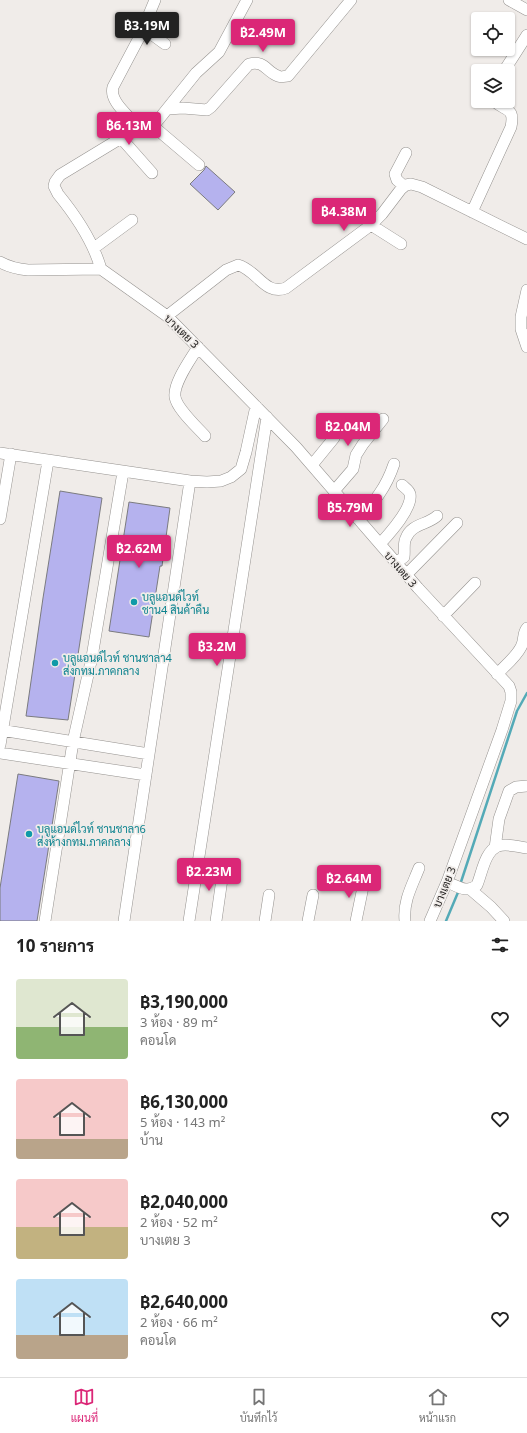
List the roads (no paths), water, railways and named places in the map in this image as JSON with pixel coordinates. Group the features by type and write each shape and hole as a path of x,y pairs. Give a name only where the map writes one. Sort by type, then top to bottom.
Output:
{"street":[{"path":"155,0 143,28 111,92 114,99 136,125 144,128 153,126 168,110 196,73 219,52 248,0"},
{"path":"168,110 184,108 207,110 249,64 260,64 278,76 288,76 351,0"},
{"path":"509,0 527,9"},
{"path":"143,28 165,44"},
{"path":"508,64 527,35"},
{"path":"472,212 511,127 513,115 505,108"},
{"path":"0,262 17,269 28,270 101,269 94,248 54,186 60,175 121,138 136,125"},
{"path":"153,126 199,165"},
{"path":"121,138 152,173"},
{"path":"404,186 397,180 395,174 406,153"},
{"path":"167,316 226,270 238,265 248,269 270,289 281,290 286,288 371,225 382,214 400,189 411,184 416,185 527,239"},
{"path":"94,248 132,220"},
{"path":"371,225 401,244"},
{"name":"บางเตย 3","path":"101,269 167,316 267,417 312,465 406,575 509,686 511,701 451,884 430,921"},
{"path":"527,290 521,316 521,329 527,347"},
{"path":"198,347 176,385 175,397 180,408 205,436"},
{"path":"0,519 5,454 190,481 221,481 231,478 241,469 256,406"},
{"path":"189,921 267,417"},
{"path":"334,491 353,469 356,455 383,419"},
{"path":"312,465 334,438"},
{"path":"0,745 1,730 48,461"},
{"path":"358,519 376,500 382,491 389,479 394,464"},
{"path":"45,921 73,742 92,657 123,472"},
{"path":"124,921 190,481"},
{"path":"380,544 406,510 410,501 408,490 402,485"},
{"path":"396,563 404,557 406,538 410,531 414,527 427,523 436,516"},
{"path":"406,575 457,523"},
{"path":"443,616 475,583"},
{"path":"497,674 521,648 523,635 527,628"},
{"path":"1,730 149,754"},
{"path":"0,754 146,775"},
{"path":"495,848 499,819 509,791 516,787 527,786"},
{"path":"468,889 477,885 488,857 491,851 495,848 502,846 527,848"},
{"path":"216,921 224,865"},
{"path":"405,921 404,909 408,895 420,868"},
{"path":"356,921 364,882"},
{"path":"451,884 468,889 491,907 504,921"},
{"path":"308,921 313,894"},
{"path":"265,921 269,895"}],"waterway":[{"path":"460,885 517,711 527,693"},
{"path":"446,921 459,890"}],"place":[{"name":"บลูแอนด์ไวท์ ชาน4 สินค้าคืน","path":"134,602"},
{"name":"บลูแอนด์ไวท์ ชานชาลา4 ส่งกทม.ภาคกลาง","path":"55,663"},
{"name":"บลูแอนด์ไวท์ ชานชาลา6 ส่งห้างกทม.ภาคกลาง","path":"29,834"}]}
